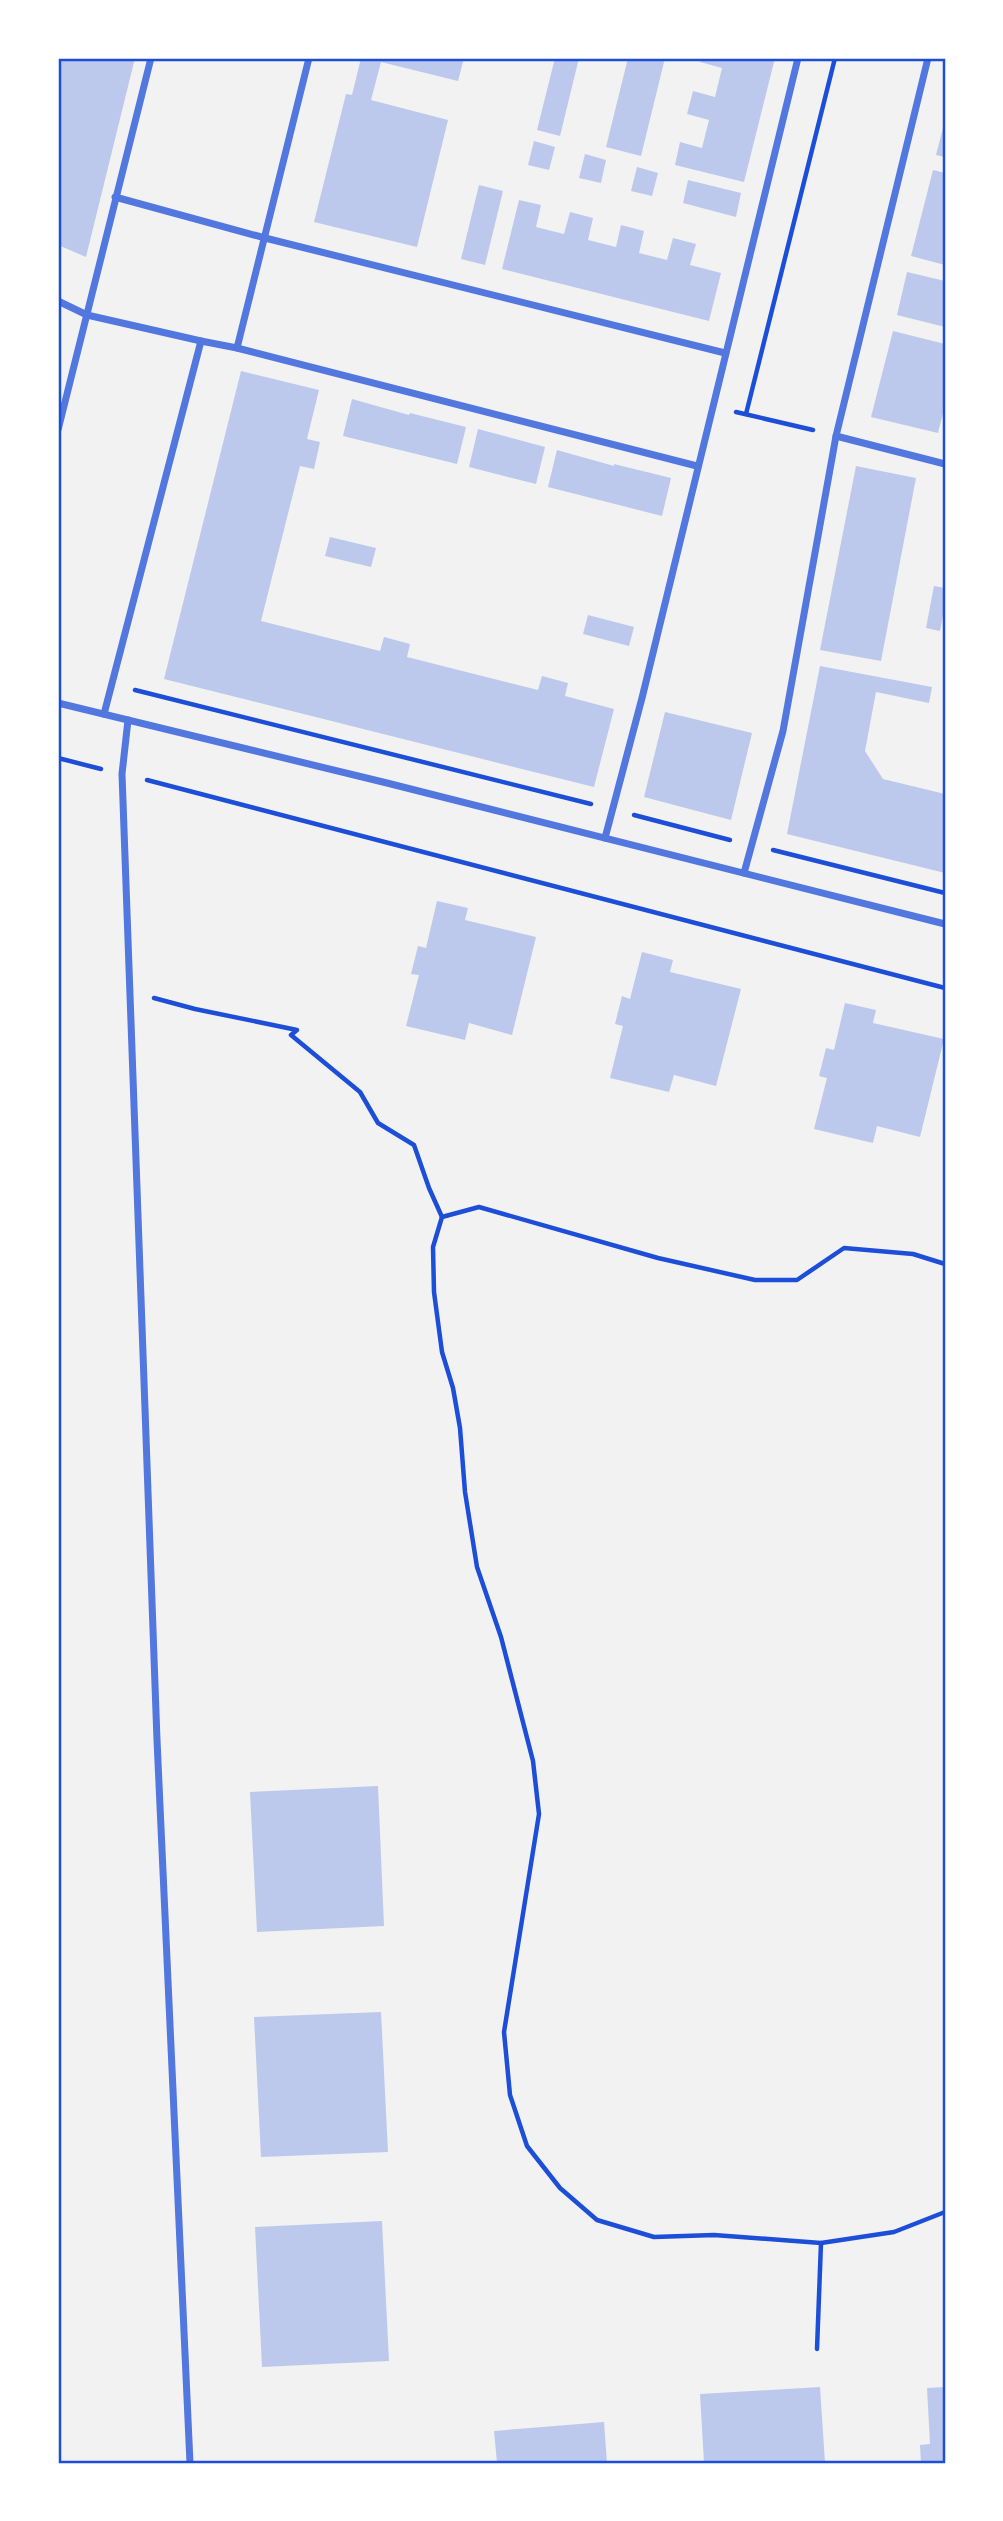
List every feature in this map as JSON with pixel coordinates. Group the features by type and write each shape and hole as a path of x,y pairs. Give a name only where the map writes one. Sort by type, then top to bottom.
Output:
{"street":[{"path":"58,430 151,58"},
{"path":"237,348 309,58"},
{"path":"605,838 799,58"},
{"path":"744,873 783,731 836,436 928,58"},
{"path":"115,197 725,353"},
{"path":"58,301 87,315 237,348 697,466"},
{"path":"104,714 201,341"},
{"path":"836,436 945,464"},
{"path":"58,703 945,924"},
{"path":"128,720 122,774 157,1740 190,2463"}],"path":[{"path":"746,414 835,58"},
{"path":"712,406 836,436"},
{"path":"113,684 945,893"},
{"path":"58,758 945,988"},
{"path":"130,992 195,1009 297,1030 291,1035 360,1092 377,1123 414,1145 442,1217 433,1247 434,1292 442,1352 453,1388 460,1428 465,1492 477,1567 501,1637 533,1760 539,1814 505,2032 510,2095 527,2146 560,2188 597,2220 653,2237 714,2235 821,2243 894,2232 945,2212"},
{"path":"442,1217 479,1207 658,1258 755,1280 797,1280 845,1248 913,1254 945,1264"},
{"path":"817,2348 821,2243"}],"building":[{"path":"58,58 135,58 86,257 58,245"},
{"path":"361,58 464,58 458,81 381,62 371,100 448,120 417,247 314,222 346,94 352,95"},
{"path":"555,58 579,58 560,136 537,130"},
{"path":"628,58 665,58 641,156 606,147"},
{"path":"701,58 775,58 744,182 675,165 680,142 702,148 709,120 687,114 693,91 715,97 722,68 700,62"},
{"path":"945,124 945,157 936,155"},
{"path":"534,141 555,147 549,170 528,165"},
{"path":"585,154 606,160 601,183 579,178"},
{"path":"637,167 658,173 652,196 631,191"},
{"path":"933,170 945,173 945,265 911,256"},
{"path":"688,180 741,193 736,217 683,203"},
{"path":"479,185 503,191 485,265 461,259"},
{"path":"519,200 541,205 536,227 564,234 570,212 593,218 588,240 616,247 621,225 644,231 639,253 667,260 673,238 696,244 690,265 721,273 709,321 502,269"},
{"path":"907,272 945,281 945,327 897,315"},
{"path":"893,331 945,344 945,405 938,433 871,417"},
{"path":"241,371 319,390 307,439 320,442 314,469 300,466 261,621 380,651 384,637 410,644 407,657 538,690 542,676 568,683 565,696 614,709 594,787 164,679"},
{"path":"352,399 466,427 457,464 343,436"},
{"path":"478,429 545,447 536,484 469,467"},
{"path":"557,450 671,478 662,516 548,487"},
{"path":"856,466 916,478 881,661 820,650"},
{"path":"330,537 376,548 371,567 325,556"},
{"path":"934,586 945,588 940,631 926,628"},
{"path":"588,615 634,627 629,646 583,634"},
{"path":"820,666 932,687 929,703 876,692 865,751 883,779 945,794 945,873 787,834"},
{"path":"665,712 752,733 731,820 644,797"},
{"path":"437,901 468,908 465,920 536,937 512,1035 469,1023 465,1040 406,1026 419,975 411,974 418,946 426,948"},
{"path":"642,952 673,960 670,972 741,989 716,1086 674,1075 669,1092 610,1078 623,1026 615,1024 622,996 630,999"},
{"path":"845,1003 876,1010 873,1023 944,1039 920,1137 877,1126 873,1143 814,1129 827,1078 819,1076 826,1048 834,1050"},
{"path":"378,1786 384,1926 257,1932 250,1792"},
{"path":"381,2012 388,2152 261,2157 254,2017"},
{"path":"382,2221 389,2361 262,2367 255,2227"},
{"path":"820,2387 825,2463 704,2463 700,2394"},
{"path":"945,2387 945,2463 921,2463 920,2445 930,2444 927,2388"},
{"path":"604,2422 607,2463 497,2463 494,2431"}]}
